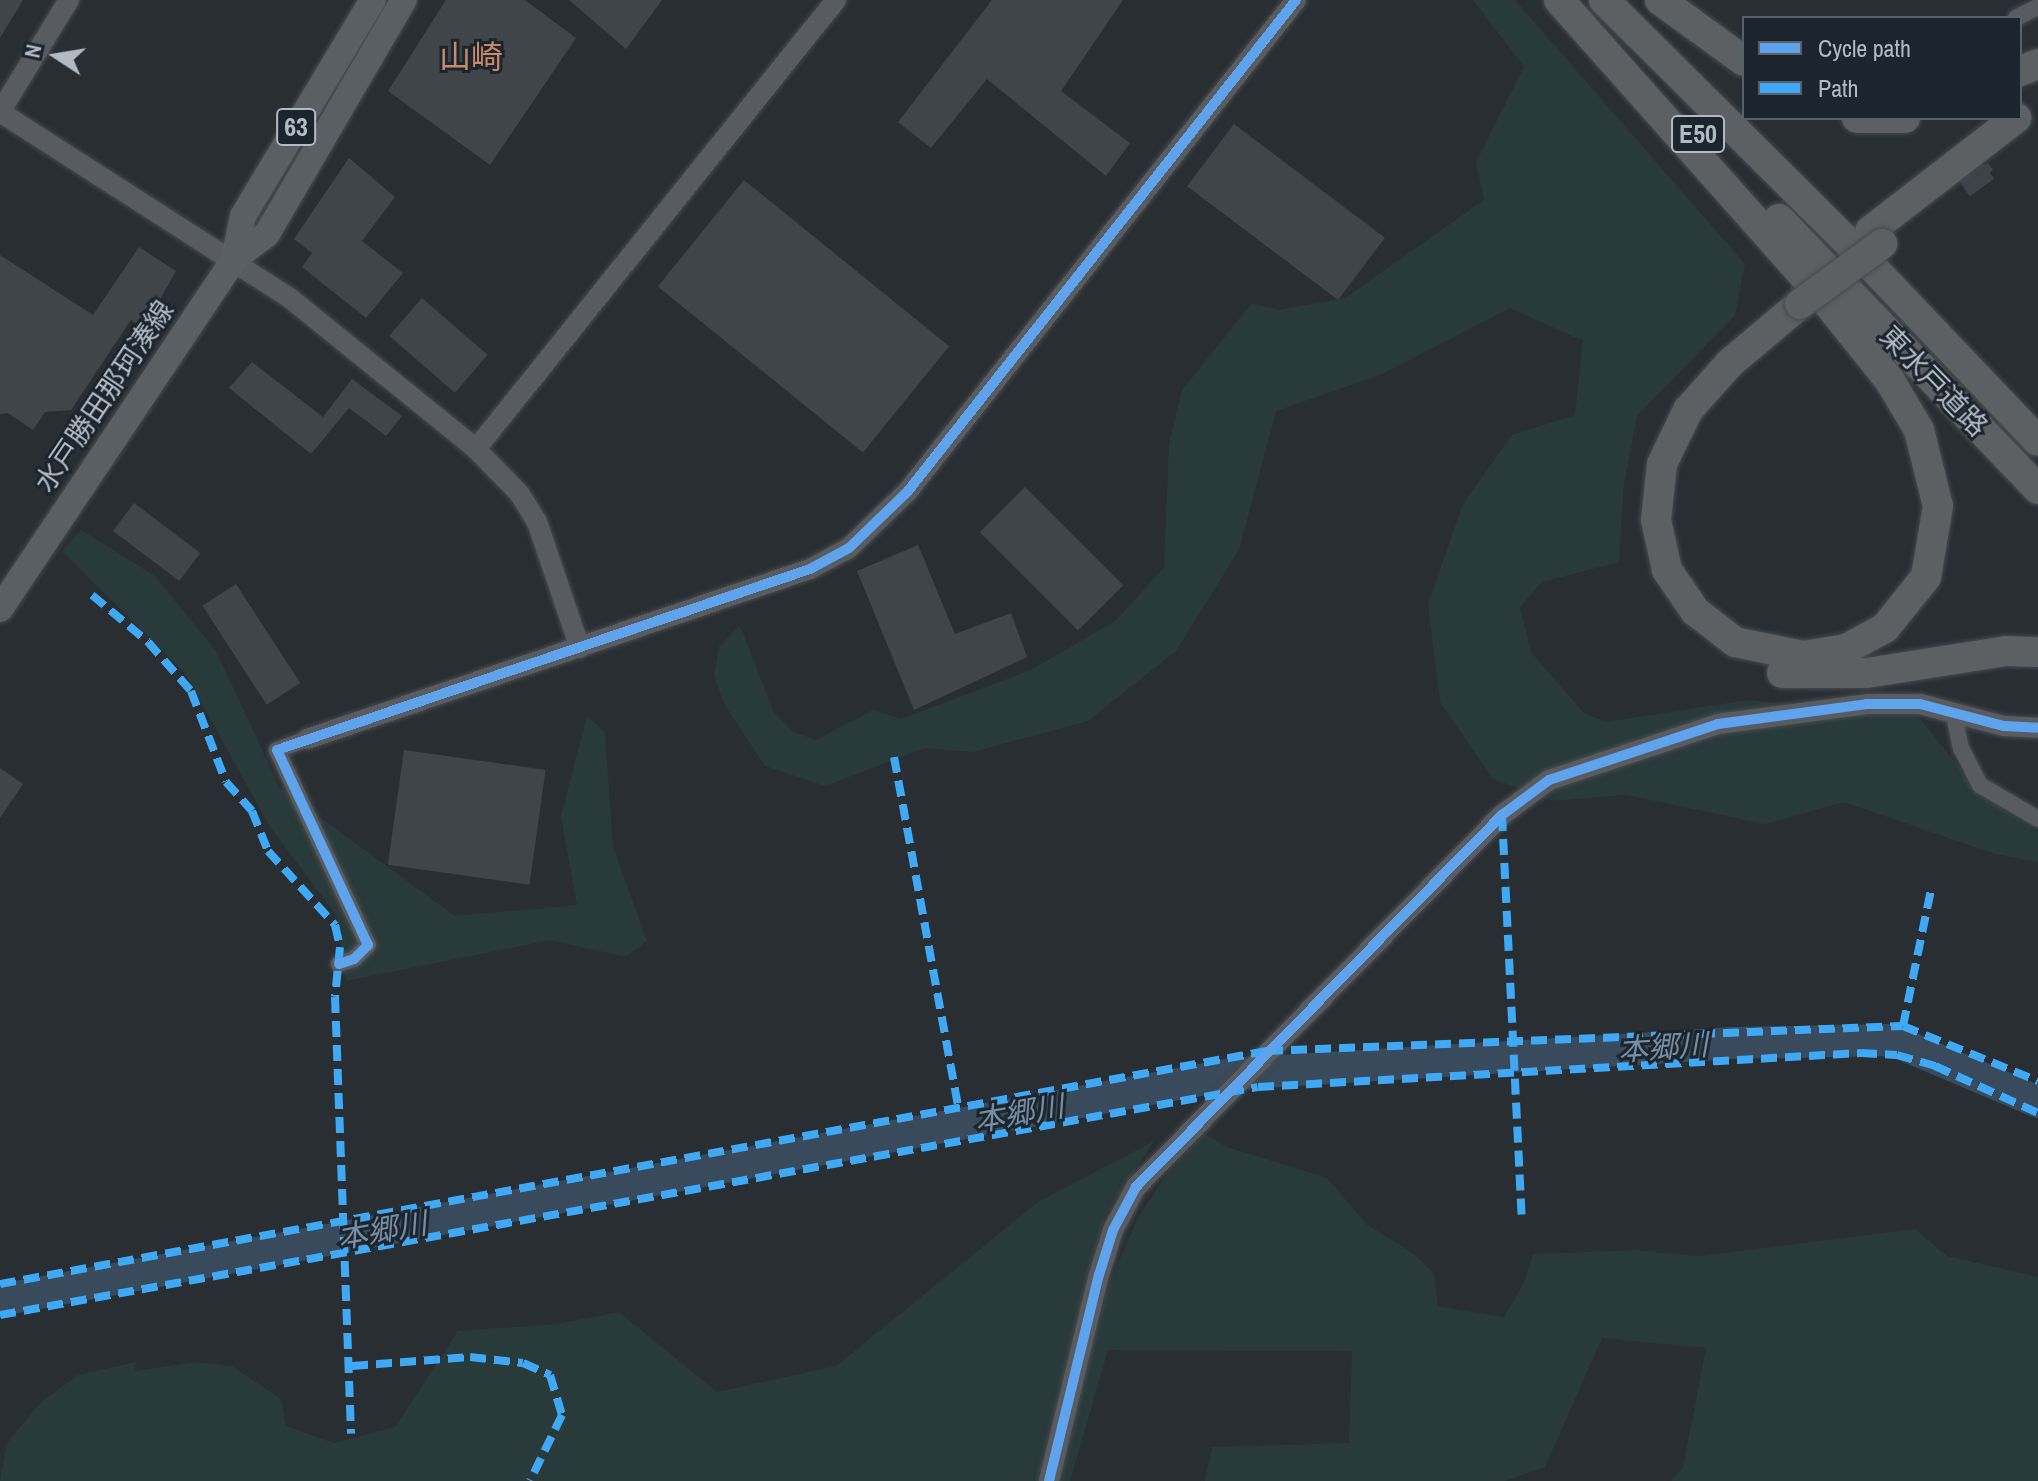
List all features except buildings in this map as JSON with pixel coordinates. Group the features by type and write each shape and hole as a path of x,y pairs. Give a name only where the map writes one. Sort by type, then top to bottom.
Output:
{"highway":[{"name":"東水戸道路","path":"1561,0 1830,272 2038,489"},
{"path":"1561,0 1826,301 1890,381 1919,430 1938,506 1926,577 1885,628 1846,649 1803,656 1735,642 1695,611 1667,570 1656,520 1662,464 1688,410 1794,298"},
{"name":"E50","path":"1604,0 1870,242"},
{"path":"1660,0 1742,60"},
{"path":"1870,242 2013,120"},
{"path":"1989,164 2038,125"},
{"path":"1961,184 1870,242 1695,375 1658,430 1640,487 1638,515 1641,542 1661,594 1716,650 1781,673 1867,673 2006,651 2038,652"},
{"name":"東水戸道路","path":"1870,242 2038,441"}],"main road":[{"name":"水戸勝田那珂湊線","path":"234,259 243,216 373,0"},
{"name":"水戸勝田那珂湊線","path":"0,609 234,259 267,234 404,0"}],"street":[{"path":"69,0 0,112 234,259 476,449 519,493 537,522 580,648"},
{"path":"476,449 836,0"},
{"path":"339,964 354,959 368,945 277,750 810,569 849,548 918,479 1296,0"},
{"path":"2020,16 2038,7"},
{"path":"1049,1481 1113,1230 1136,1187 1162,1157 1239,1084 1502,815 1549,780 1718,724 1867,704 1920,704 2004,726 2038,728"},
{"path":"1953,711 1961,748 1980,785 2038,819"}],"shaded area":[{"path":"1473,0 1515,0 1745,264 1735,315 1637,416 1624,484 1619,562 1542,582 1520,607 1531,652 1584,713 1606,722 1748,700 1916,714 1983,797 2038,832 2038,862 1995,854 1844,802 1765,824 1627,795 1552,801 1493,779 1440,702 1428,604 1463,504 1512,435 1575,415 1583,341 1510,308 1380,375 1276,411 1239,550 1176,651 1088,721 973,752 925,748 825,786 765,766 724,704 714,675 719,647 740,625 773,711 794,732 816,740 873,710 901,719 1031,670 1115,621 1164,568 1169,444 1182,390 1252,303 1278,310 1345,298 1484,200 1476,162 1524,67"},
{"path":"81,530 155,576 216,651 280,788 455,916 577,905 561,816 587,716 605,732 613,847 647,941 626,957 551,940 346,981 336,915 270,827 185,673 62,551"},
{"path":"1205,1134 1227,1147 1327,1178 1366,1224 1414,1254 1434,1274 1438,1306 1504,1317 1525,1281 1533,1254 1634,1250 1700,1256 1915,1229 1947,1256 2038,1277 2038,1481 1671,1481 1683,1467 1706,1348 1602,1338 1545,1467 1505,1481 1205,1481 1212,1447 1349,1443 1352,1351 1108,1350 1070,1481 1055,1481 1111,1279 1138,1218 1166,1175"},
{"path":"1154,1141 1104,1218 1039,1481 0,1481 7,1443 40,1403 78,1375 136,1362 135,1371 196,1362 232,1366 281,1399 286,1426 334,1443 395,1427 458,1331 558,1324 619,1312 717,1392 836,1366 1038,1202"}],"waterway":[{"name":"本郷川","path":"0,1300 1232,1074 1733,1043 1892,1040 2038,1102"}],"tunnel":[{"path":"1961,184 1989,164"}],"marked path":[{"path":"92,595 148,642 191,691 226,782 252,811 268,851 335,925 340,947 335,997 351,1434"},
{"path":"894,757 959,1110"},
{"path":"1502,815 1522,1223"},
{"path":"1903,1026 1931,890"},
{"path":"0,1284 1267,1051 1903,1026 2038,1081"},
{"path":"0,1315 1258,1087 1861,1053 1897,1055 1935,1066 2038,1113"},
{"path":"352,1366 470,1357 523,1363 550,1375 562,1415 530,1481"}],"cycle path":[{"path":"339,964 354,959 368,945 277,750 810,569 849,548 908,491 1296,0"},
{"path":"1049,1481 1099,1275 1113,1230 1136,1187 1502,815 1549,780 1718,724 1867,704 1920,704 2004,726 2038,728"}],"district":[{"name":"山崎","path":"471,57"}]}
